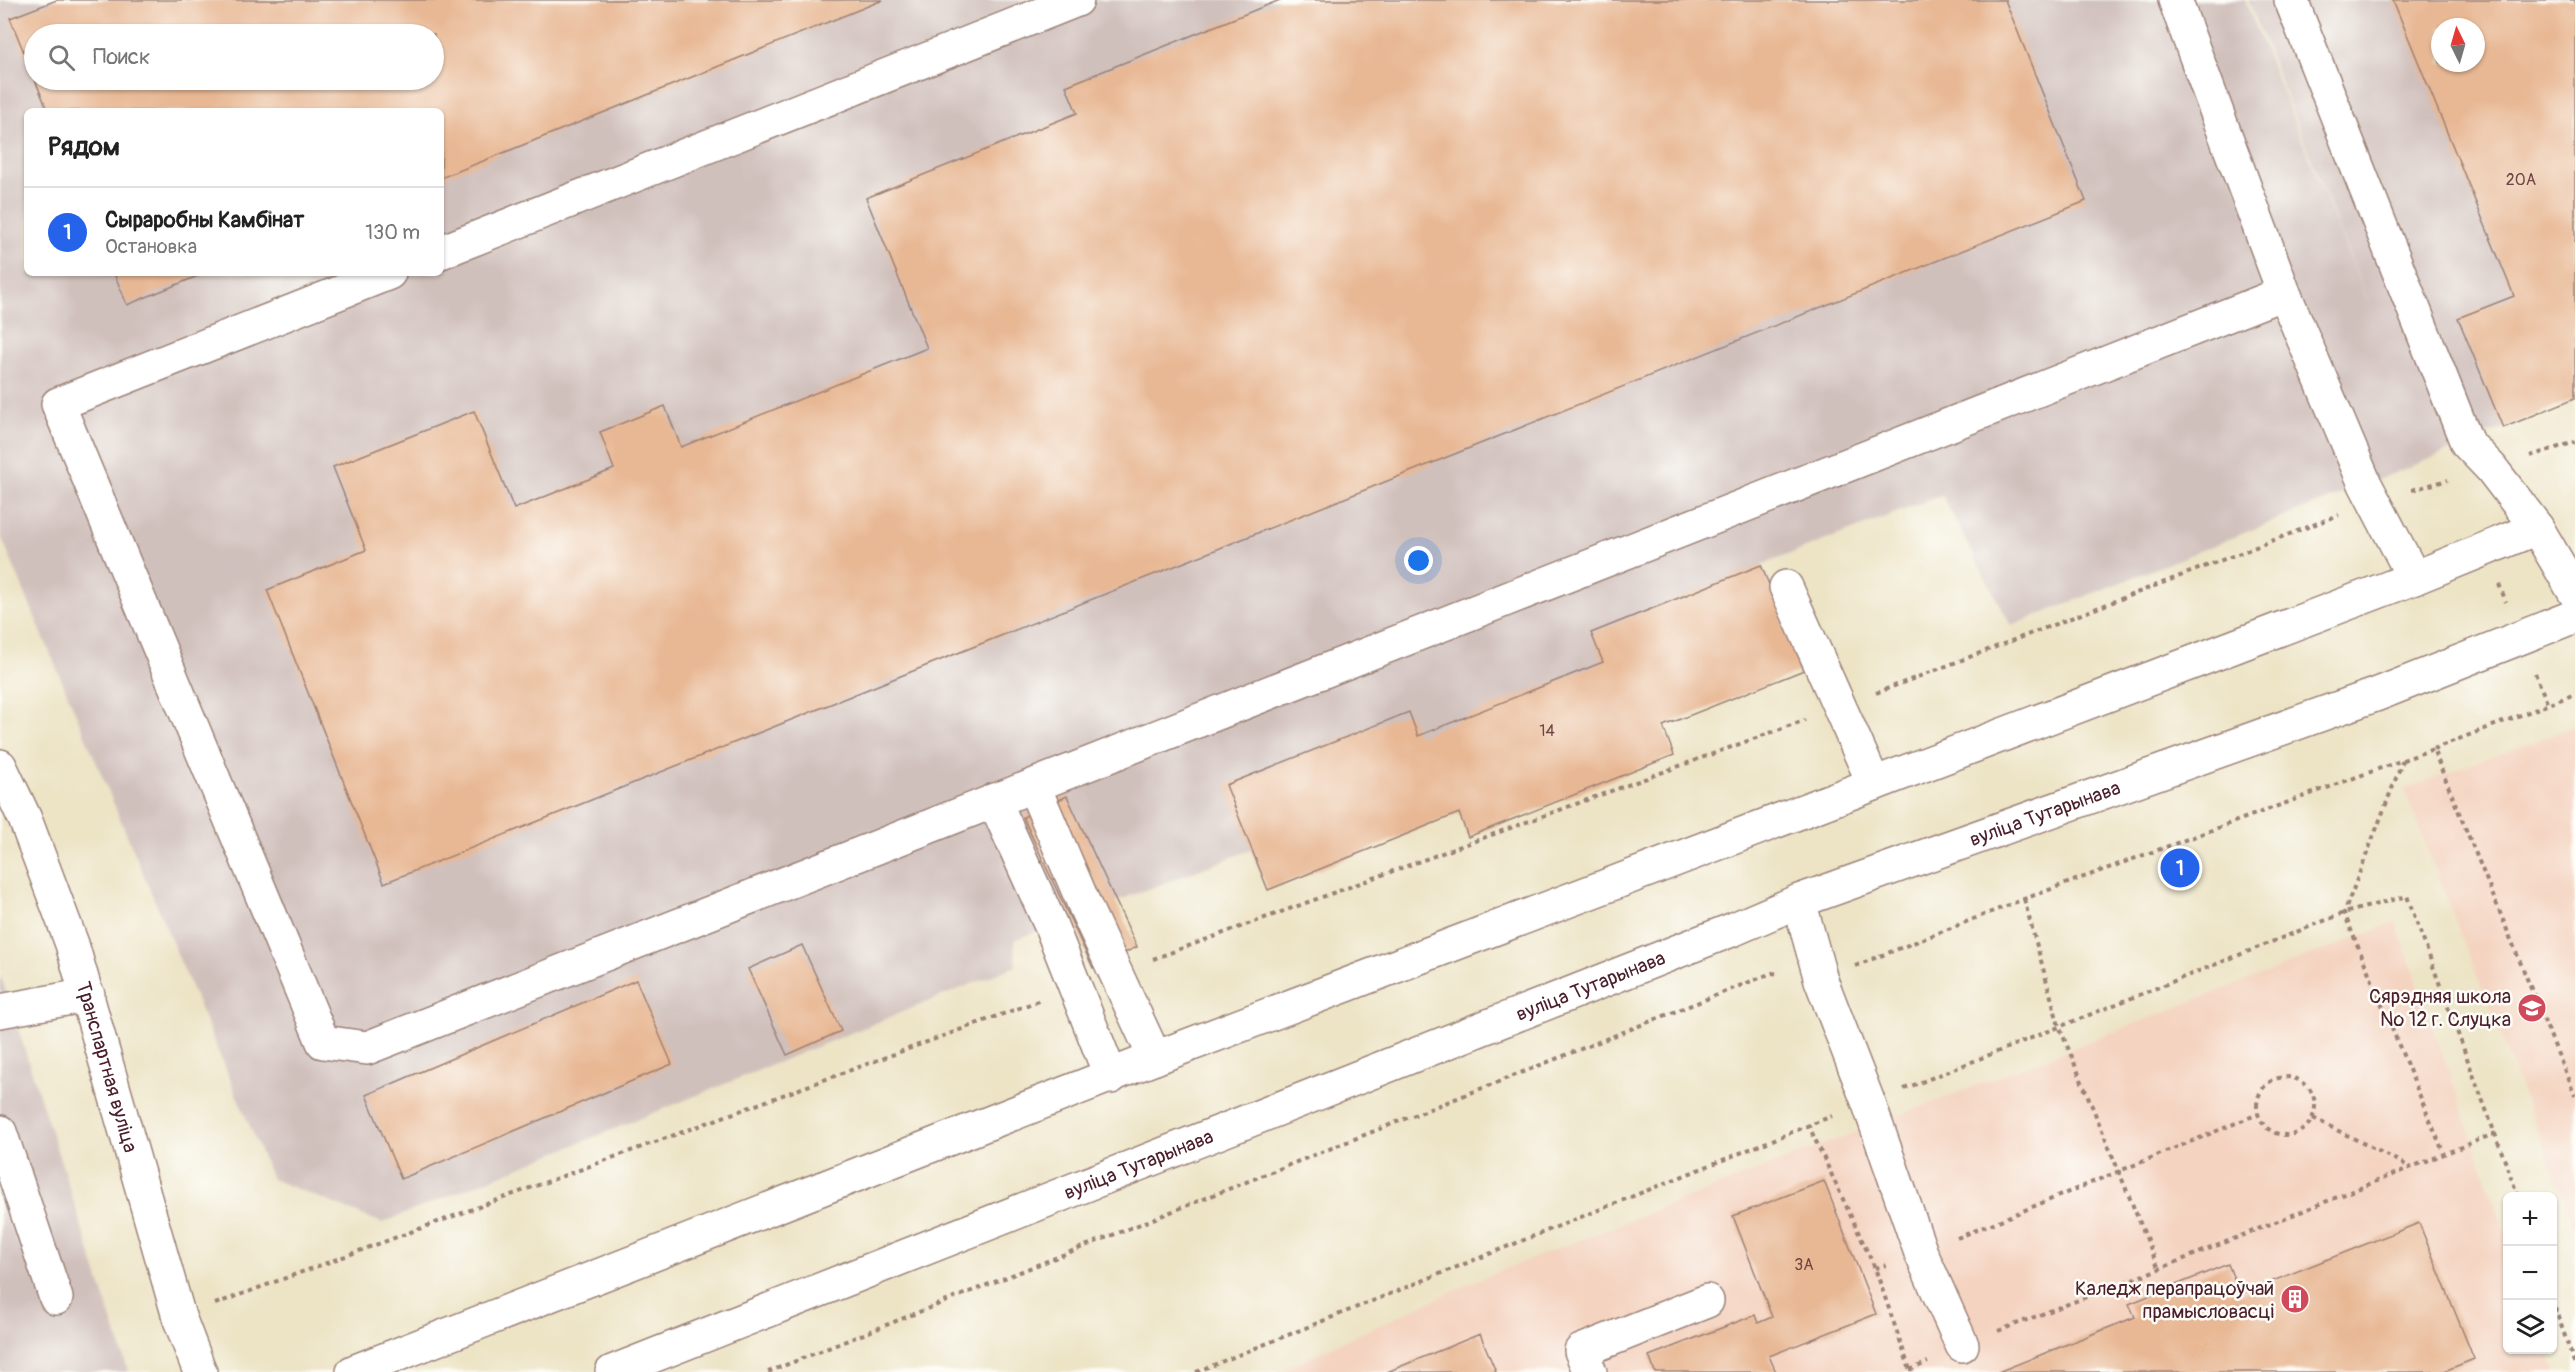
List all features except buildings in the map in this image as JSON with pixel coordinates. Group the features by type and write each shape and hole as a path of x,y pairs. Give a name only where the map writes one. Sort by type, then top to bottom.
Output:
{"street":[{"path":"444,251 1077,0"},
{"path":"2175,0 2284,293 2374,501 2414,578"},
{"path":"2292,0 2467,443 2491,468 2537,528 2575,593"},
{"path":"381,276 58,404 323,1041 367,1048 2284,293"},
{"path":"353,1372 1155,1058 2414,578 2537,528"},
{"path":"1785,587 1874,784"},
{"name":"вуліца Тутарынава","path":"612,1372 1712,938 1799,901 2356,702 2575,616"},
{"name":"Транспартная вуліца","path":"0,766 26,819 72,944 179,1317 200,1372"},
{"path":"1034,787 1155,1058"},
{"path":"994,800 1051,926 1111,1077"},
{"path":"1799,901 1821,980 1869,1104 1921,1252 1962,1345"},
{"path":"0,1011 88,995"},
{"path":"0,1132 56,1298"},
{"path":"1590,1372 1581,1351 1707,1301"}],"path":[{"path":"1116,973 1839,707 2374,501 2575,442"},
{"path":"2485,550 2548,705"},
{"path":"768,1372 1772,973 1821,980 2024,899 2433,749 2575,694"},
{"path":"2433,749 2575,1096"},
{"path":"2403,760 2344,913 2444,1155"},
{"path":"1196,1372 1808,1124 1869,1104 2344,913 2407,896 2516,1192"},
{"path":"2024,899 2059,1026 2159,1269"},
{"path":"179,1317 1075,988"},
{"path":"2299,1078 2310,1087 2316,1102 2313,1118 2303,1130 2289,1135 2273,1132 2261,1122 2258,1114 2256,1107 2258,1092 2269,1081 2299,1078"},
{"path":"1875,1268 1921,1252 2118,1173 2258,1114"},
{"path":"2313,1118 2410,1167"},
{"path":"1808,1124 1875,1268 1911,1371 1962,1345 2159,1269 2496,1132"},
{"path":"2553,1300 2575,1365"}],"shaded area":[{"path":"0,0 2245,0 2374,317 2248,0 2575,0 2575,398 2432,458 2011,626 1942,495 1762,565 1804,670 1663,726 1674,755 1468,837 1459,813 1268,890 1251,850 1014,940 1016,966 382,1223 272,1179 0,534"},
{"name":"Сярэдняя школа № 12 г. Слуцка","path":"2575,726 2575,1227 2404,789"},
{"path":"2396,922 2503,1226 2503,1354 2548,1354 2555,1372 1277,1372 1477,1280"},
{"path":"0,973 128,1370 127,1372 0,1372"}],"place":[{"name":"Сыраробны Камбінат","path":"2180,868"},
{"name":"Сярэдняя школа № 12 г. Слуцка","path":"2532,1008"},
{"name":"Каледж перапрацоўчай прамысловасці","path":"2295,1299"}]}
